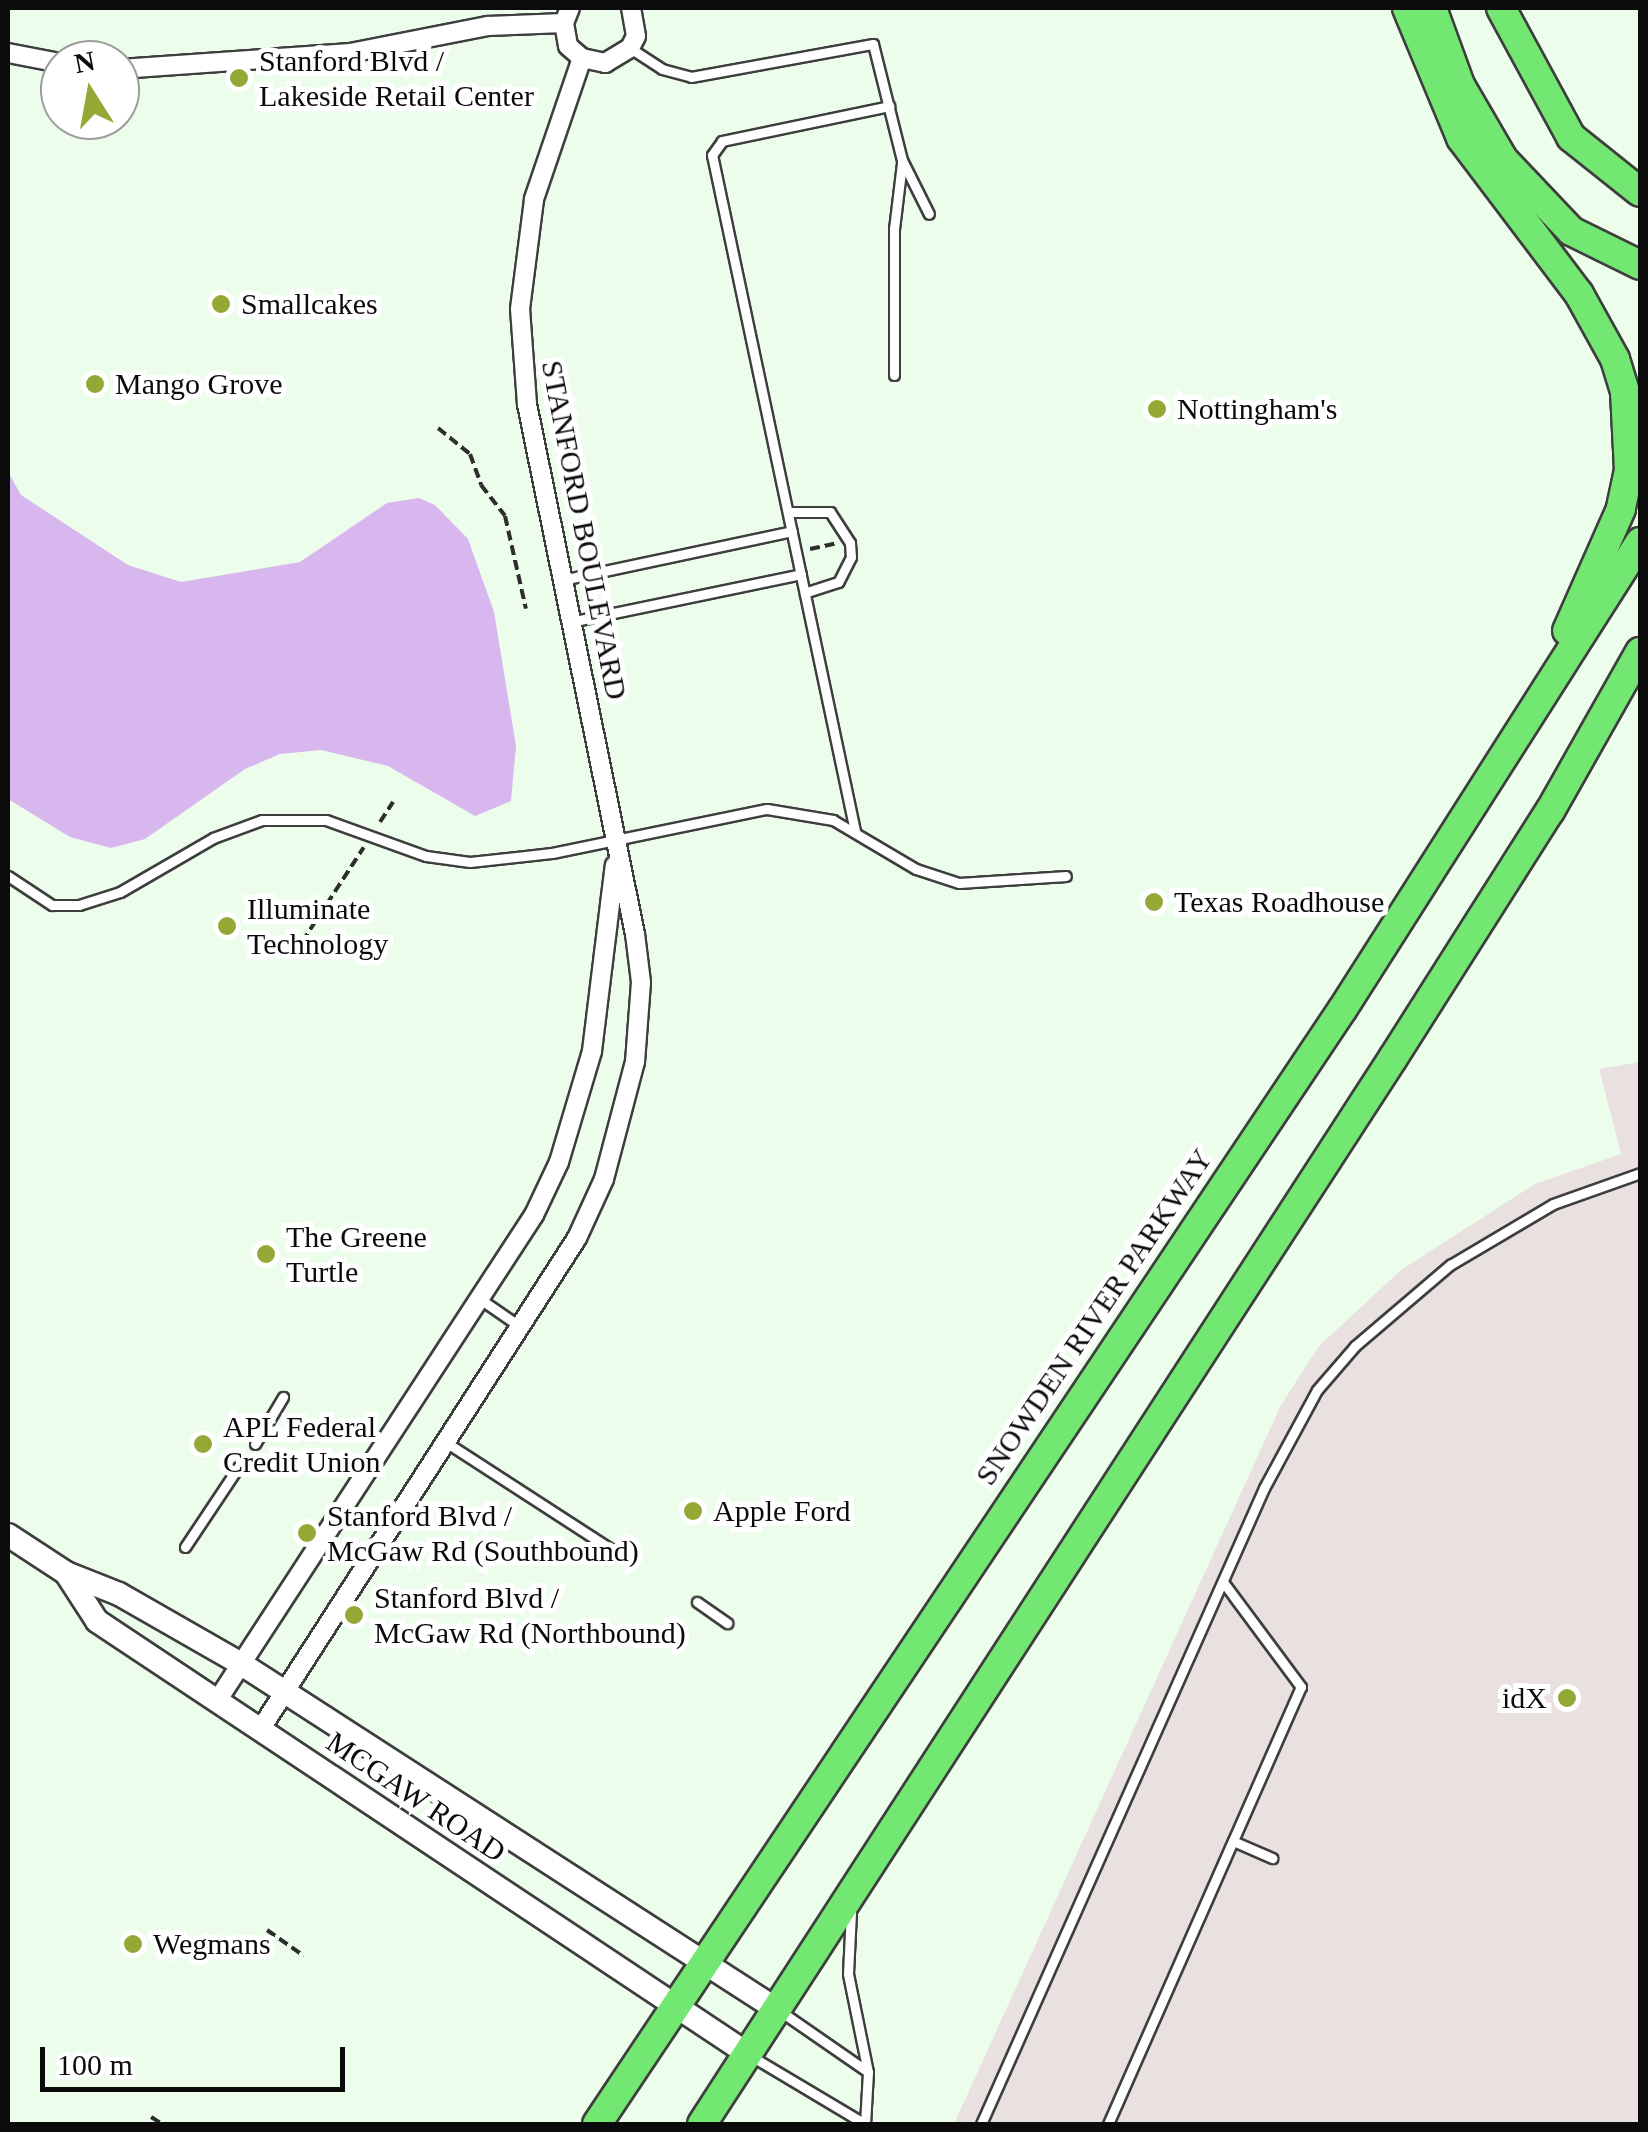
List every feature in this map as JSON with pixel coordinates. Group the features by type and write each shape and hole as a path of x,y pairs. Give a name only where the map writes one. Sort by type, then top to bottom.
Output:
{"main road":[{"path":"1407,8 1461,138 1599,325 1615,358 1630,430 1629,470 1616,523 1502,763"},
{"path":"1432,8 1460,85 1503,159 1572,231 1640,265"},
{"path":"1502,8 1571,136 1640,192"},
{"name":"SNOWDEN RIVER PARKWAY","path":"597,2124 1502,763 1640,542"},
{"path":"1550,811 1640,652"},
{"path":"702,2124 1550,811 1640,681"},
{"path":"607,2124 621,2088"}],"street":[{"path":"140,68 350,53 567,15 568,46 582,58 605,63 630,48 636,36 630,8"},
{"path":"8,53 40,59"},
{"name":"STANFORD BOULEVARD","path":"260,1730 523,1328 604,1179 635,1062 642,982 527,404 520,309 534,199 582,58"},
{"name":"STANFORD BOULEVARD","path":"217,1701 483,1301 534,1215 577,1108 610,934 616,839"},
{"name":"MCGAW ROAD","path":"10,1542 66,1574 119,1594 243,1665 776,2008"},
{"name":"MCGAW ROAD","path":"66,1574 97,1621 748,2054"}],"lane":[{"path":"630,48 662,70 691,78 873,44 902,160 929,214"},
{"path":"855,831 712,155 722,141 889,106"},
{"path":"894,375 894,230 902,160"},
{"path":"788,512 830,512 850,543 852,558 838,582 805,593"},
{"path":"562,580 792,532"},
{"path":"570,622 801,574"},
{"path":"8,876 52,904 92,902 212,838 283,818 353,825 446,861 552,854 767,809 810,812 855,831 916,869 958,883 1066,876"},
{"path":"981,2124 1293,1429 1354,1346 1399,1304 1496,1235 1594,1186 1640,1172"},
{"path":"483,1301 523,1328"},
{"path":"254,1444 284,1397"},
{"path":"446,1443 622,1556"},
{"path":"185,1547 239,1466"},
{"path":"1108,2124 1301,1687 1222,1582"},
{"path":"697,1602 727,1623"},
{"path":"1233,1841 1272,1858"},
{"path":"748,2054 865,2124 868,2072 848,1974 853,1890"},
{"path":"776,2008 868,2072"}],"path":[{"path":"438,428 470,454 481,485 505,516 526,609"},
{"path":"810,549 837,544"},
{"path":"380,822 393,802"},
{"path":"302,942 366,843"},
{"path":"267,1930 304,1956"},
{"path":"152,2117 162,2124"}],"shaded area":[{"path":"8,472 21,495 128,565 181,582 300,562 387,503 419,498 435,505 468,539 494,612 516,746 511,801 475,816 388,766 321,750 280,754 245,769 145,839 111,848 70,837 8,799"},
{"path":"1640,1062 1640,2124 954,2124 1281,1405 1319,1346 1401,1270 1535,1184 1621,1154 1599,1069"}],"place":[{"name":"Stanford Blvd / Lakeside Retail Center","path":"239,78"},
{"name":"Smallcakes","path":"221,304"},
{"name":"Mango Grove","path":"95,384"},
{"name":"Nottingham's","path":"1157,409"},
{"name":"Texas Roadhouse","path":"1154,902"},
{"name":"Illuminate Technology","path":"227,926"},
{"name":"The Greene Turtle","path":"266,1254"},
{"name":"APL Federal Credit Union","path":"203,1444"},
{"name":"Apple Ford","path":"693,1511"},
{"name":"Stanford Blvd / McGaw Rd (Southbound)","path":"307,1533"},
{"name":"Stanford Blvd / McGaw Rd (Northbound)","path":"354,1615"},
{"name":"idX","path":"1567,1698"},
{"name":"Wegmans","path":"133,1944"}]}
